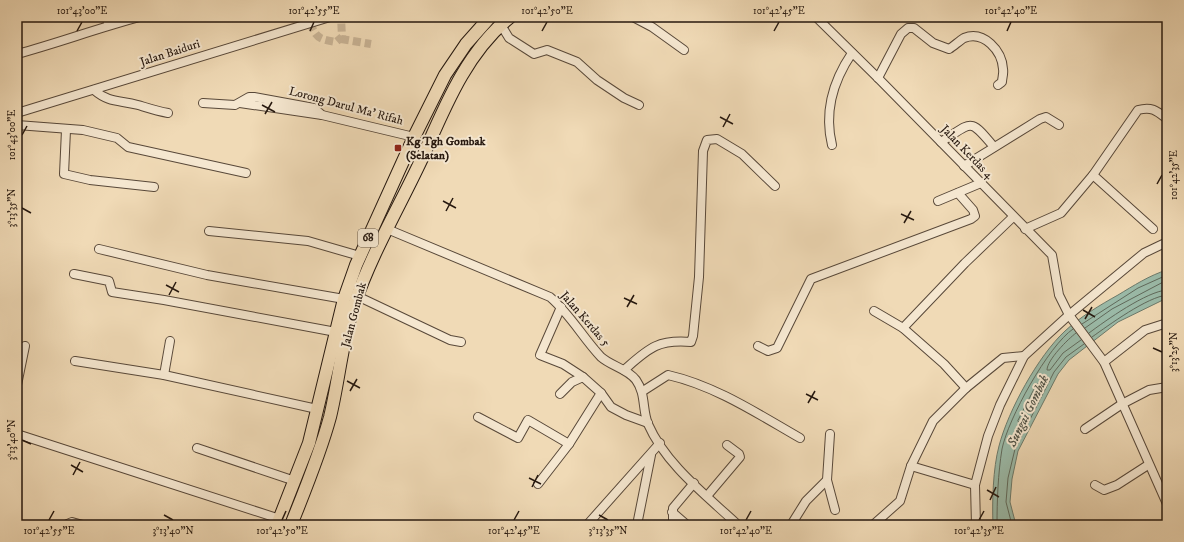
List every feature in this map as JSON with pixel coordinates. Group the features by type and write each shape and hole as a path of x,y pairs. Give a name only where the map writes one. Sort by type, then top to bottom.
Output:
{"main road":[{"name":"Jalan Gombak","path":"279,522 309,442 344,299 360,256 414,137 445,74 466,44 490,17"},
{"name":"Jalan Gombak","path":"291,525 307,486 329,418 357,296 366,269 458,82 482,45 505,21"}],"street":[{"path":"17,54 63,42 107,21 140,17"},
{"name":"Jalan Baiduri","path":"17,114 330,17"},
{"path":"633,17 684,50"},
{"name":"Jalan Kerdas 4","path":"816,17 1052,255 1059,295 1071,317 1104,362 1148,465 1167,504"},
{"path":"505,21 509,38 534,54 547,50 577,62 597,80 624,98 638,105"},
{"path":"878,78 901,34 908,28 914,28 933,43 949,49 965,38 983,38 995,46 1003,69 1002,82 998,84"},
{"path":"832,145 828,128 829,114 839,72 852,53"},
{"path":"94,90 103,97 113,101 137,105 168,113"},
{"name":"Lorong Darul Ma' Rifah","path":"203,103 235,105 249,97 254,96 314,108 322,115 414,137"},
{"path":"1025,229 1061,213 1093,175 1138,110 1147,107 1157,111 1167,119"},
{"path":"964,166 1040,119 1046,117 1060,125"},
{"path":"17,125 66,130 83,130 117,138 128,147 246,173"},
{"path":"941,142 968,126 974,125 994,147"},
{"path":"66,130 64,174 90,180 154,187"},
{"path":"624,370 656,345 667,341 691,342 694,336 699,277 703,151 707,140 716,139 742,154 775,186"},
{"path":"1093,175 1153,229"},
{"path":"938,201 981,183"},
{"path":"758,346 768,351 777,348 811,280 971,219 975,216 973,210 958,193"},
{"path":"903,328 965,263 1013,217"},
{"name":"Jalan Kerdas 5","path":"387,229 550,297 560,306 602,357 636,379 643,392 648,423 676,467 738,525"},
{"path":"209,231 308,241 360,256"},
{"path":"976,525 975,485 988,436 1000,405 1024,356 1144,253 1167,242"},
{"path":"99,249 207,275 344,299"},
{"path":"74,274 109,281 112,292 164,300 336,332"},
{"path":"357,296 450,340 462,342"},
{"path":"560,306 540,355 563,364 582,377 601,392 611,406 648,423"},
{"path":"874,311 903,328 944,364 966,388"},
{"path":"1104,362 1145,330 1167,323"},
{"path":"164,375 170,341"},
{"path":"17,385 25,346"},
{"path":"873,525 900,501 911,466 933,421 966,388 1002,358 1024,356"},
{"path":"75,361 164,375 317,409"},
{"path":"643,392 668,374 701,384 724,394 800,438"},
{"path":"560,394 572,382 582,377"},
{"path":"1085,429 1122,404 1148,390 1167,387"},
{"path":"538,484 569,444 601,392"},
{"path":"478,417 518,438 528,420 569,444"},
{"path":"17,434 279,522"},
{"path":"830,434 827,480 835,510"},
{"path":"587,525 660,443"},
{"path":"707,496 740,457 739,454 726,445"},
{"path":"197,448 295,481"},
{"path":"637,525 651,454"},
{"path":"1095,485 1104,490 1117,485 1148,465"},
{"path":"911,466 975,485"},
{"path":"791,525 806,501 827,480"},
{"path":"673,525 673,508 694,483"},
{"path":"672,512 687,525"},
{"path":"65,525 72,522 83,525"}],"water":[{"name":"Sungai Gombak","path":"1167,270 1167,298 1118,322 1069,360 1058,374 1018,451 1012,479 1010,502 1016,525 993,525 993,485 995,464 999,446 1009,417 1035,369 1055,342 1077,321 1097,307 1136,284"}],"tunnel":[{"path":"310,23 319,37 336,42 342,37 341,17"},
{"path":"341,39 371,44"}],"place":[{"name":"Kg Tgh Gombak (Selatan)","path":"398,148"}]}
